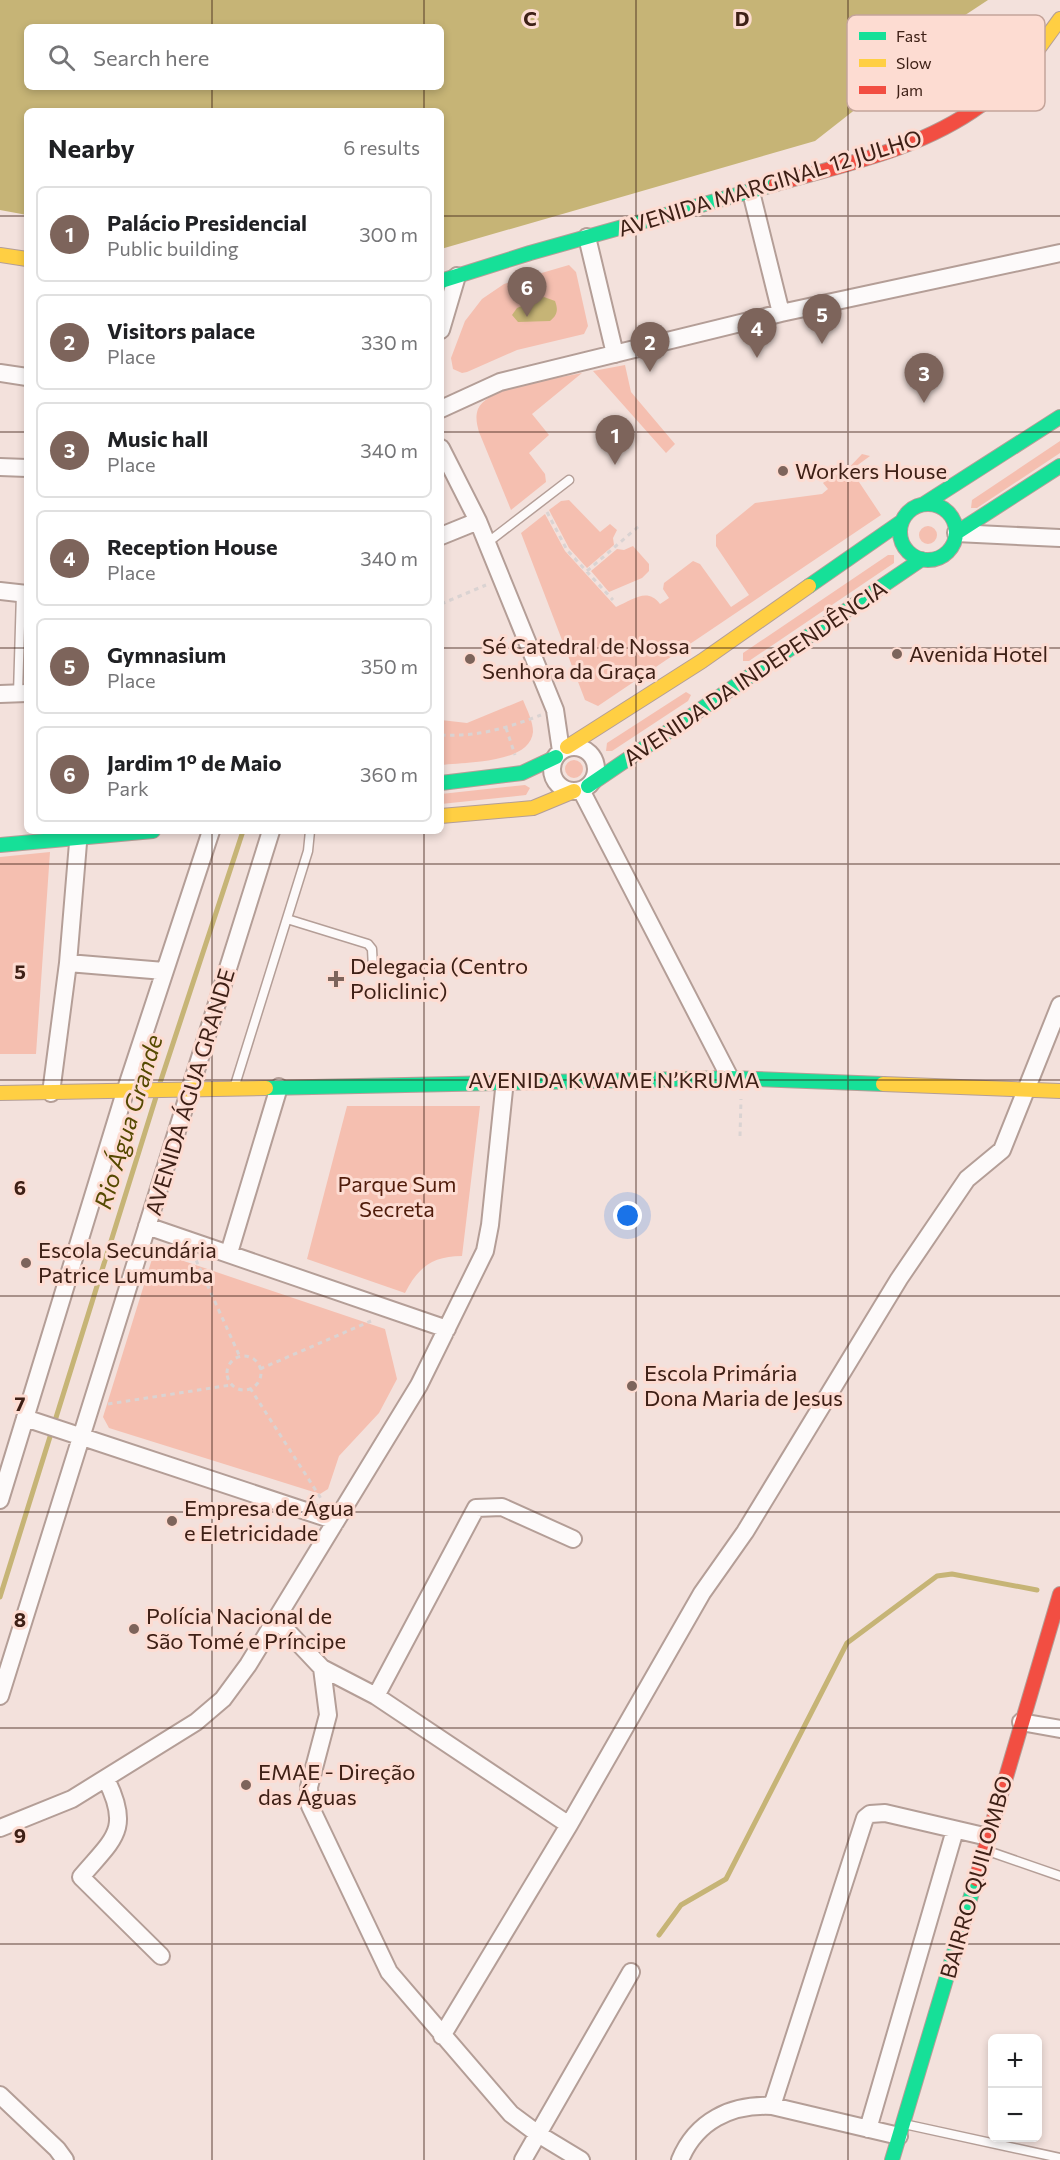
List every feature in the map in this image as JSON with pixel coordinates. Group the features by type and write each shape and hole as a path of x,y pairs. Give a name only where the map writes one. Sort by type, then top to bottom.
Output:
{"street":[{"name":"AVENIDA MARGINAL 12 JULHO","path":"1045,44 1060,19"},
{"name":"AVENIDA MARGINAL 12 JULHO","path":"449,278 751,192 902,146 957,121 971,111"},
{"path":"751,192 781,313"},
{"path":"587,237 615,354"},
{"path":"444,408 500,382 781,313 1060,253"},
{"path":"0,255 24,259"},
{"path":"444,310 449,278"},
{"path":"0,373 24,377"},
{"path":"444,783 522,773 708,669 902,522 910,510 924,504 1060,417"},
{"path":"444,454 478,520 555,710 561,752 553,764 555,779 566,789 581,789 596,773 594,758 583,748 561,752"},
{"path":"956,533 1060,466"},
{"path":"0,467 24,468"},
{"path":"902,522 900,531 906,549 922,559 932,560 945,554 954,542 955,523 943,508 924,504"},
{"path":"444,535 478,520"},
{"path":"956,533 1060,538"},
{"name":"AVENIDA DA INDEPENDÊNCIA","path":"444,816 533,808 581,789 922,559"},
{"path":"0,591 24,593"},
{"path":"708,669 726,693"},
{"path":"0,694 22,693"},
{"path":"581,789 735,1078"},
{"path":"0,845 97,834"},
{"path":"0,1500 31,1420 125,1092 210,834"},
{"name":"AVENIDA ÁGUA GRANDE","path":"0,1696 270,834"},
{"path":"51,1093 68,963 78,835"},
{"path":"68,963 164,971"},
{"path":"442,2036 569,1825 702,1593 745,1532 923,1241 967,1179 1002,1150 1024,1089 1060,1005"},
{"name":"AVENIDA KWAME N’KRUMA","path":"0,1093 125,1092 505,1080 735,1078 1060,1091"},
{"path":"0,1828 72,1799 196,1722 223,1699 248,1665 419,1385 488,1238 505,1080"},
{"path":"229,1253 279,1086"},
{"path":"147,1226 447,1329"},
{"path":"31,1420 336,1521"},
{"path":"376,1696 476,1508 502,1507 573,1539"},
{"name":"BAIRRO QUILOMBO","path":"892,2160 1060,1594"},
{"path":"275,1618 321,1668 376,1696 569,1825"},
{"path":"321,1668 328,1715 309,1787 310,1806 389,1972 511,2114 580,2160"},
{"path":"1021,1722 1060,1729"},
{"path":"106,1779 119,1810 119,1825 113,1838 81,1877 161,1956"},
{"path":"772,2106 865,1818 870,1814 885,1813 955,1830 986,1844"},
{"path":"867,2129 955,1830"},
{"path":"523,2160 631,1972"},
{"path":"0,2095 57,2149 65,2160"},
{"path":"680,2160 691,2139 712,2119 741,2107 772,2106 867,2129 901,2130"}],"lane":[{"path":"487,543 569,480"},
{"path":"22,693 24,593"},
{"path":"234,1088 309,851 310,834"},
{"path":"287,919 368,944 372,949 373,968"},
{"path":"986,1844 1060,1876"},
{"path":"901,2130 1060,2157"}],"path":[{"path":"542,502 567,550 613,600"},
{"path":"587,571 639,526"},
{"path":"444,603 501,578"},
{"path":"444,735 481,734 506,728 555,710"},
{"path":"506,728 522,773"},
{"path":"735,1078 740,1136"},
{"path":"187,1239 240,1357"},
{"path":"260,1369 394,1311"},
{"path":"91,1406 231,1384 244,1390 257,1384 260,1369 255,1360 240,1357 230,1361 226,1374 231,1384"},
{"path":"250,1388 336,1521"}],"green space":[{"path":"569,265 576,272 588,326 584,334 517,350 467,372 462,373 453,369 451,358 465,321 482,299 504,284"},
{"path":"625,365 631,392 675,444 666,453 593,371"},
{"path":"582,373 532,414 549,435 529,453 545,474 546,482 511,510 479,432 476,418 478,409 484,401 509,389"},
{"path":"1060,441 1060,453 977,508 971,508 972,500"},
{"path":"862,454 870,456 851,470 881,515 598,706 585,700 521,533 545,514 565,551 616,607 640,596 650,596 660,604 669,598 663,589 664,583 693,561 700,564 731,607 749,595 716,546 716,535 755,503 822,494 828,489 823,483 834,473 840,477"},
{"path":"569,500 600,532 610,524 617,530 613,538 614,545 587,568 569,548 549,510 561,501"},
{"path":"924,526 932,526 937,531 935,542 924,544 919,539 919,531"},
{"path":"633,546 649,564 649,571 642,578 609,592 591,571 617,549 624,550"},
{"path":"888,555 894,555 894,563 749,661 743,661 743,653"},
{"path":"686,692 691,695 688,701 612,751 606,751 607,743"},
{"path":"523,700 533,732 529,742 521,750 509,756 480,762 444,765 444,720 467,723"},
{"path":"570,760 578,760 583,765 581,776 570,778 565,773 565,765"},
{"path":"525,785 530,788 526,795 444,804 444,794"},
{"path":"50,852 36,1054 0,1054 0,857"},
{"name":"Parque Sum Secreta","path":"347,1106 480,1106 462,1256 443,1258 428,1265 415,1276 405,1293 307,1259"},
{"path":"163,1254 385,1329 397,1379 379,1413 339,1456 328,1489 320,1494 109,1428 103,1417 152,1259"}],"shaded area":[{"path":"0,0 988,0 965,15 847,15 847,111 853,111 815,141 444,248 444,108 24,108 24,214 0,210"},
{"path":"544,297 555,301 556,304 556,314 550,321 518,322 512,315 517,308"}],"waterway":[{"name":"Rio Água Grande","path":"160,1083 242,834"},
{"name":"Rio Água Grande","path":"0,1597 156,1097"},
{"path":"659,1935 681,1905 726,1879 847,1643 937,1576 952,1574 1037,1590"}],"traffic: fast":[{"path":"444,280 530,253 776,184"},
{"path":"924,504 1060,417"},
{"path":"956,533 1060,466"},
{"path":"928,504 939,506 948,512 954,521 956,532 954,543 948,552 939,558 928,560 917,558 908,552 902,543 900,532 902,521 908,512 917,506 928,504"},
{"path":"809,586 901,522"},
{"path":"588,786 922,559"},
{"path":"444,783 522,773 556,757"},
{"path":"0,845 120,834"},
{"path":"266,1088 730,1078 883,1084"},
{"path":"892,2160 976,1879"}],"traffic: slow":[{"path":"1045,40 1060,19"},
{"path":"0,255 24,259"},
{"path":"567,747 702,661 809,586"},
{"path":"444,816 533,808 574,791"},
{"path":"883,1084 1060,1091"},
{"path":"0,1093 266,1088"}],"traffic: jam":[{"path":"776,184 882,154 933,133 972,111"},
{"path":"976,1879 1060,1594"}],"place":[{"name":"Jardim 1º de Maio","path":"527,317"},
{"name":"Gymnasium","path":"822,344"},
{"name":"Reception House","path":"757,358"},
{"name":"Visitors palace","path":"650,372"},
{"name":"Music hall","path":"924,403"},
{"name":"Palácio Presidencial","path":"615,465"},
{"name":"Workers House","path":"783,471"},
{"name":"Avenida Hotel","path":"897,654"},
{"name":"Sé Catedral de Nossa Senhora da Graça","path":"470,659"},
{"name":"Delegacia (Centro Policlinic)","path":"336,979"},
{"name":"Escola Secundária Patrice Lumumba","path":"26,1263"},
{"name":"Escola Primária Dona Maria de Jesus","path":"632,1386"},
{"name":"Empresa de Água e Eletricidade","path":"172,1521"},
{"name":"Polícia Nacional de São Tomé e Príncipe","path":"134,1629"},
{"name":"EMAE - Direção das Águas","path":"246,1785"}]}
